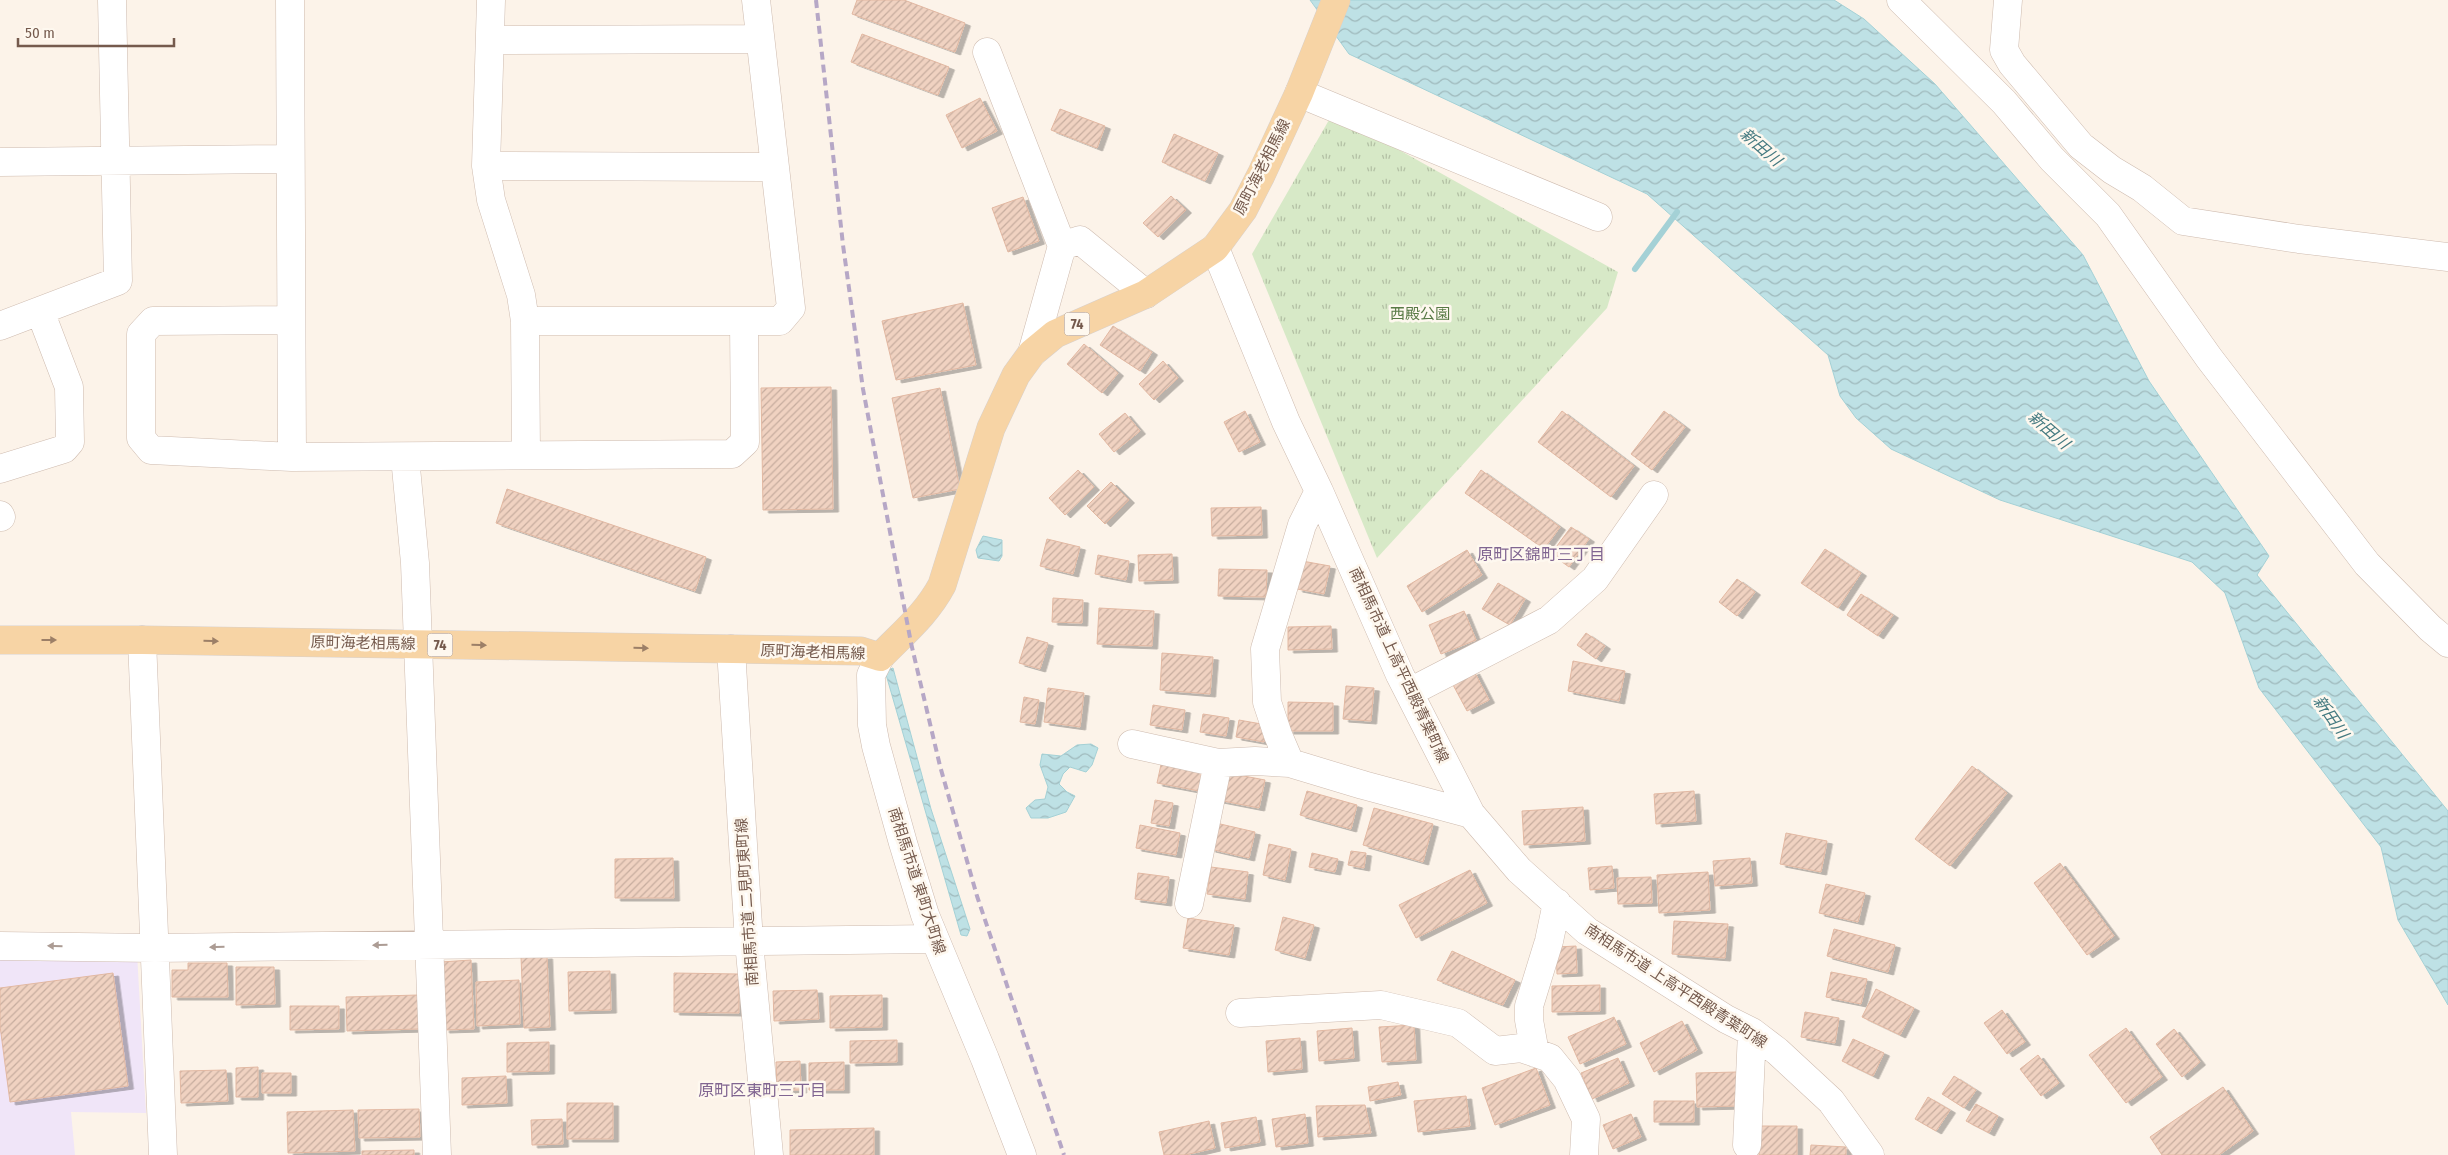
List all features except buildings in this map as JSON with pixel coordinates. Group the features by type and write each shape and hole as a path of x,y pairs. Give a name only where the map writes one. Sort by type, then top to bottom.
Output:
{"main road":[{"name":"原町海老相馬線","path":"0,640 142,640 861,651 880,657 917,622 932,604 942,585 991,428 1012,383 1032,353 1055,334 1146,294 1215,248 1243,210 1302,87 1336,0"}],"street":[{"path":"0,326 118,281 112,0"},
{"path":"290,0 292,457"},
{"path":"491,0 486,166 491,200 521,295 525,321 526,456"},
{"path":"525,321 780,321 792,308 756,0"},
{"path":"1901,0 2004,102 2052,160 2108,215 2209,358 2367,564 2430,628 2448,643"},
{"path":"2008,0 2004,50 2012,64 2081,146 2142,188 2182,221 2299,239 2448,257"},
{"path":"490,40 760,39"},
{"path":"988,52 1062,246 1032,353"},
{"path":"1302,87 1598,217"},
{"path":"0,162 290,159"},
{"path":"486,166 775,167"},
{"path":"1062,246 1080,240 1146,294"},
{"name":"南相馬市道 上高平西殿青葉町線","path":"1215,248 1286,422 1319,491 1400,675 1438,752 1472,814 1519,870 1588,931 1726,1019 1752,1032 1831,1100 1870,1155"},
{"path":"0,470 64,449 70,442 69,387 40,311"},
{"path":"290,320 153,321 141,334 141,438 151,450 292,457 732,454 746,442 744,321"},
{"path":"404,456 415,563 437,1155"},
{"path":"1290,763 1278,735 1268,702 1265,648 1302,526 1319,491"},
{"path":"1410,692 1549,620 1595,579 1654,495"},
{"path":"142,640 163,1155"},
{"name":"南相馬市道 二見町東町線","path":"731,649 748,942 769,1155"},
{"name":"南相馬市道 東町大町線","path":"880,657 871,675 872,726 903,843 934,939 985,1059 1022,1155"},
{"path":"1132,744 1218,763 1255,761 1290,763 1363,786 1472,814"},
{"path":"1189,904 1218,763"},
{"path":"1535,1053 1528,1020 1528,1006 1549,941 1557,903"},
{"path":"0,946 155,948 934,939"},
{"path":"1240,1013 1381,1005 1458,1023 1495,1051 1521,1048 1550,1058 1567,1079 1586,1119 1584,1155"},
{"path":"1747,1145 1752,1032"}],"shaded area":[{"path":"0,953 137,953 146,1113 71,1112 75,1155 0,1155"}],"green space":[{"name":"西殿公園","path":"1333,113 1618,272 1607,308 1377,558 1252,254"}],"water":[{"name":"新田川","path":"1310,0 1834,0 1864,19 1935,84 2083,255 2149,381 2269,556 2257,575 2448,811 2448,1005 2398,920 2381,847 2259,688 2225,593 2192,562 2000,500 1891,449 1856,418 1840,396 1828,355 1647,194 1349,54"},
{"path":"983,536 1002,540 1002,556 999,561 978,558 976,550"},
{"path":"893,668 931,809 970,929 967,936 961,935 885,671"},
{"path":"1091,744 1098,748 1092,765 1086,772 1070,767 1063,774 1059,784 1067,792 1075,796 1066,812 1048,818 1031,818 1026,808 1035,800 1045,799 1048,787 1040,765 1042,754 1061,756 1077,745"}],"waterway":[{"path":"1635,269 1677,212"}],"railway":[{"path":"816,0 843,245 863,389 911,643 940,766 977,896 1064,1155"}],"district":[{"name":"原町区錦町三丁目","path":"1541,554"},
{"name":"原町区東町三丁目","path":"762,1090"}]}
